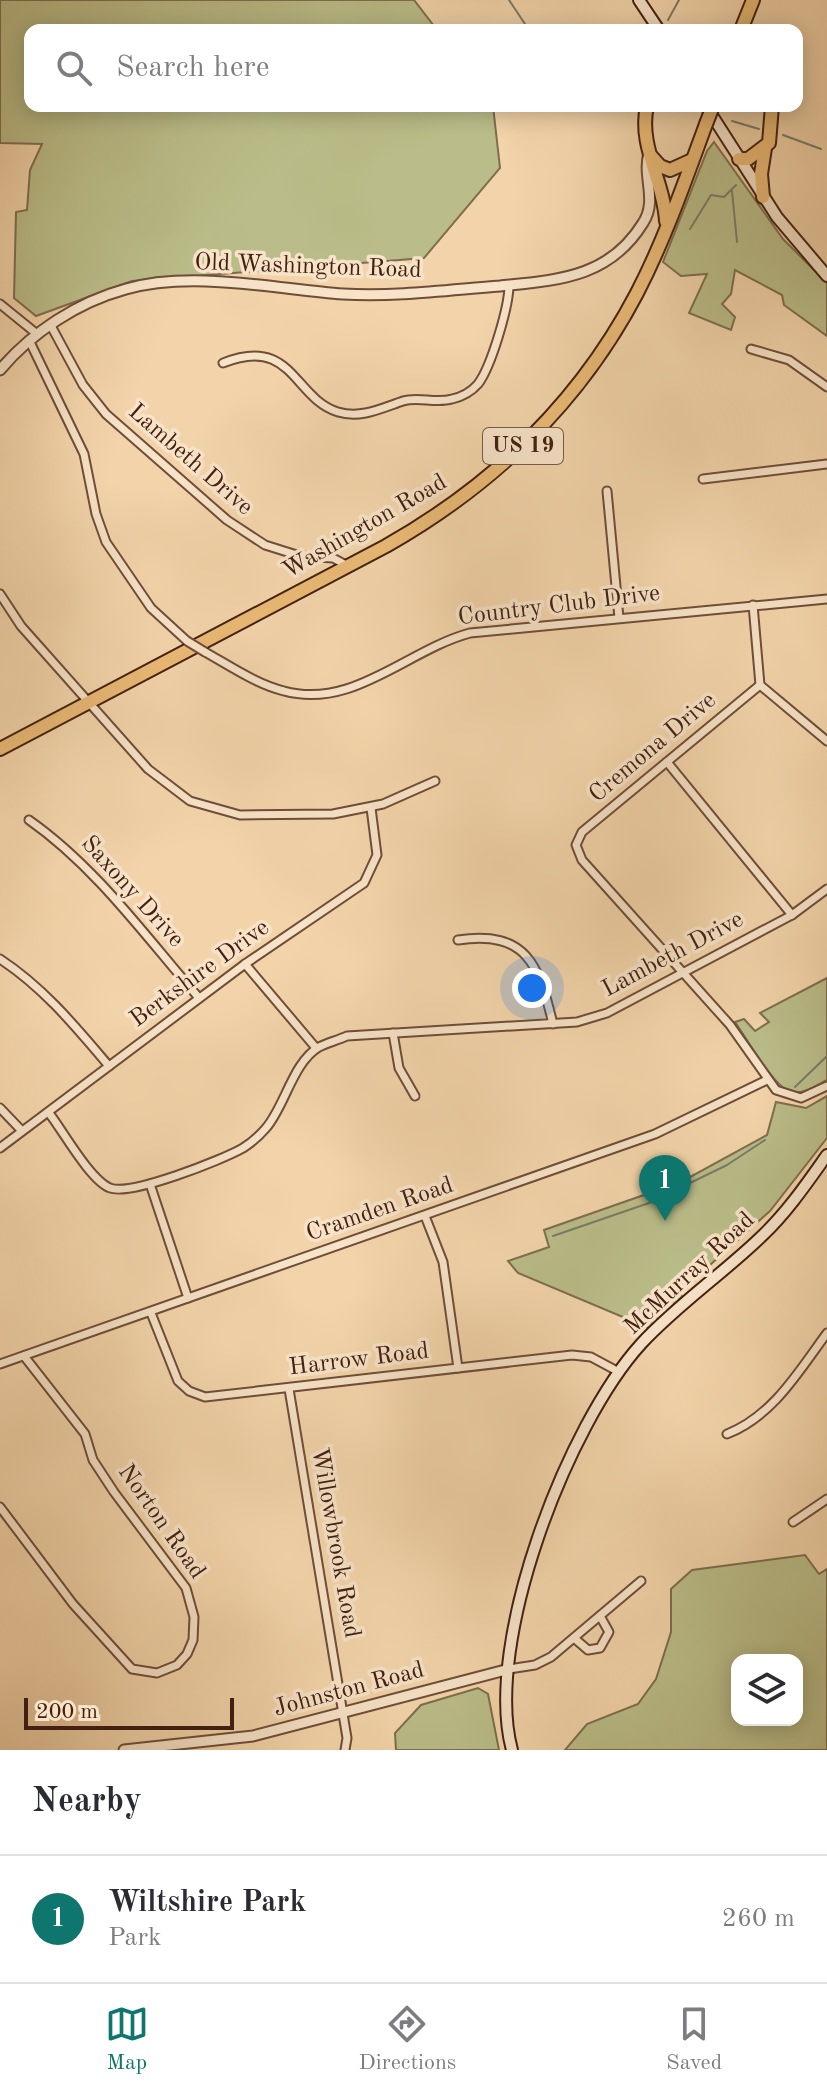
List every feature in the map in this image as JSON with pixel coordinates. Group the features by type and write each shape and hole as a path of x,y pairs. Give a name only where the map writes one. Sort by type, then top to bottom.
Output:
{"main road":[{"path":"639,0 655,24"},
{"path":"746,24 753,0"},
{"path":"646,112 644,134 662,190 666,228"},
{"path":"710,112 793,240 827,276"},
{"name":"Washington Road","path":"0,749 348,566 442,512 496,471 538,431 571,393 615,330 642,283 711,112"},
{"path":"763,197 761,174 772,112"},
{"path":"739,159 771,129"},
{"path":"739,159 765,148"},
{"path":"649,153 667,170 678,169 692,160"},
{"name":"McMurray Road","path":"512,1750 505,1709 509,1669 539,1534 576,1449 619,1372 651,1333 774,1225 827,1155"}],"street":[{"name":"Old Washington Road","path":"0,370 50,324 87,303 125,289 168,282 372,294 509,285 582,275 626,243 649,210 651,191 646,169 649,153"},
{"path":"223,363 246,356 275,361 287,367 329,408 344,414 372,412 409,400 450,400 467,393 482,377 507,305 509,285"},
{"path":"0,304 33,337"},
{"name":"Lambeth Drive","path":"50,324 83,385 106,414 236,527 277,549 310,557 333,558 348,566"},
{"name":"Country Club Drive","path":"33,337 84,454 96,514 106,542 151,608 187,641 284,691 324,694 360,685 427,648 470,633 827,599"},
{"path":"751,349 789,360 827,387"},
{"path":"703,479 827,464"},
{"path":"607,491 619,618"},
{"path":"0,594 21,626 156,777 199,805 248,815 333,814 371,808 435,781"},
{"path":"753,605 760,685 827,741"},
{"name":"Cremona Drive","path":"684,974 582,860 576,845 582,832 760,685"},
{"path":"667,762 792,915"},
{"name":"Berkshire Drive","path":"0,1148 245,964 364,883 377,855 371,808"},
{"name":"Saxony Drive","path":"29,820 61,843 85,867 199,998"},
{"name":"Lambeth Drive","path":"316,1048 347,1036 577,1022 607,1013 792,915 827,889"},
{"path":"458,940 496,938 532,961 543,981 553,1024"},
{"path":"0,959 26,976 61,1010 109,1066"},
{"path":"49,1113 96,1178 110,1188 126,1190 150,1184 243,1148 278,1113 300,1070 316,1048 245,964"},
{"path":"684,974 730,1025 767,1080 784,1095 801,1098 827,1086"},
{"path":"393,1033 399,1068 415,1096"},
{"name":"Cramden Road","path":"0,1364 655,1134 767,1080"},
{"path":"0,1108 22,1131"},
{"path":"150,1184 188,1298"},
{"path":"425,1216 443,1262 458,1368"},
{"name":"Harrow Road","path":"151,1313 171,1369 189,1391 205,1397 572,1355 591,1357 619,1372"},
{"path":"727,1434 743,1427 780,1396 827,1333"},
{"name":"Norton Road","path":"0,1507 73,1604 132,1669 157,1673 177,1665 187,1654 193,1640 194,1617 186,1588 93,1460 85,1434 24,1356"},
{"name":"Willowbrook Road","path":"289,1389 347,1738 345,1750"},
{"path":"793,1522 827,1499"},
{"name":"Johnston Road","path":"124,1750 253,1736 544,1661 641,1581"},
{"path":"574,1638 588,1650 605,1644 608,1626 600,1616"}],"green space":[{"path":"0,0 414,0 432,24 24,24 24,112 494,112 500,168 424,258 132,281 36,316 14,298 16,212 27,210 30,170 42,144 0,143"},
{"path":"714,142 783,239 827,283 827,336 784,305 782,295 735,270 731,294 722,304 735,317 731,330 689,313 707,274 681,276 663,262 707,151"},
{"path":"827,978 827,1080 805,1091 791,1092 769,1072 735,1022 744,1019 755,1031 769,1022 760,1013"},
{"path":"827,1096 827,1138 770,1211 680,1292 682,1297 649,1328 518,1273 508,1261 549,1247 544,1230 681,1182 767,1135 776,1102 806,1108"},
{"path":"805,1555 819,1574 827,1569 827,1750 565,1750 587,1724 638,1704 656,1679 671,1632 671,1589 692,1570"},
{"path":"478,1688 488,1694 499,1750 396,1750 395,1733 421,1705"}],"waterway":[{"path":"509,0 525,24"},
{"path":"668,20 679,0"},
{"path":"732,121 759,129"},
{"path":"783,135 821,149"},
{"path":"690,229 711,195 724,197 736,185"},
{"path":"732,191 737,242"},
{"path":"795,1087 827,1056"},
{"path":"553,1236 649,1203 727,1165 765,1140"}],"place":[{"name":"Wiltshire Park","path":"665,1221"}]}
